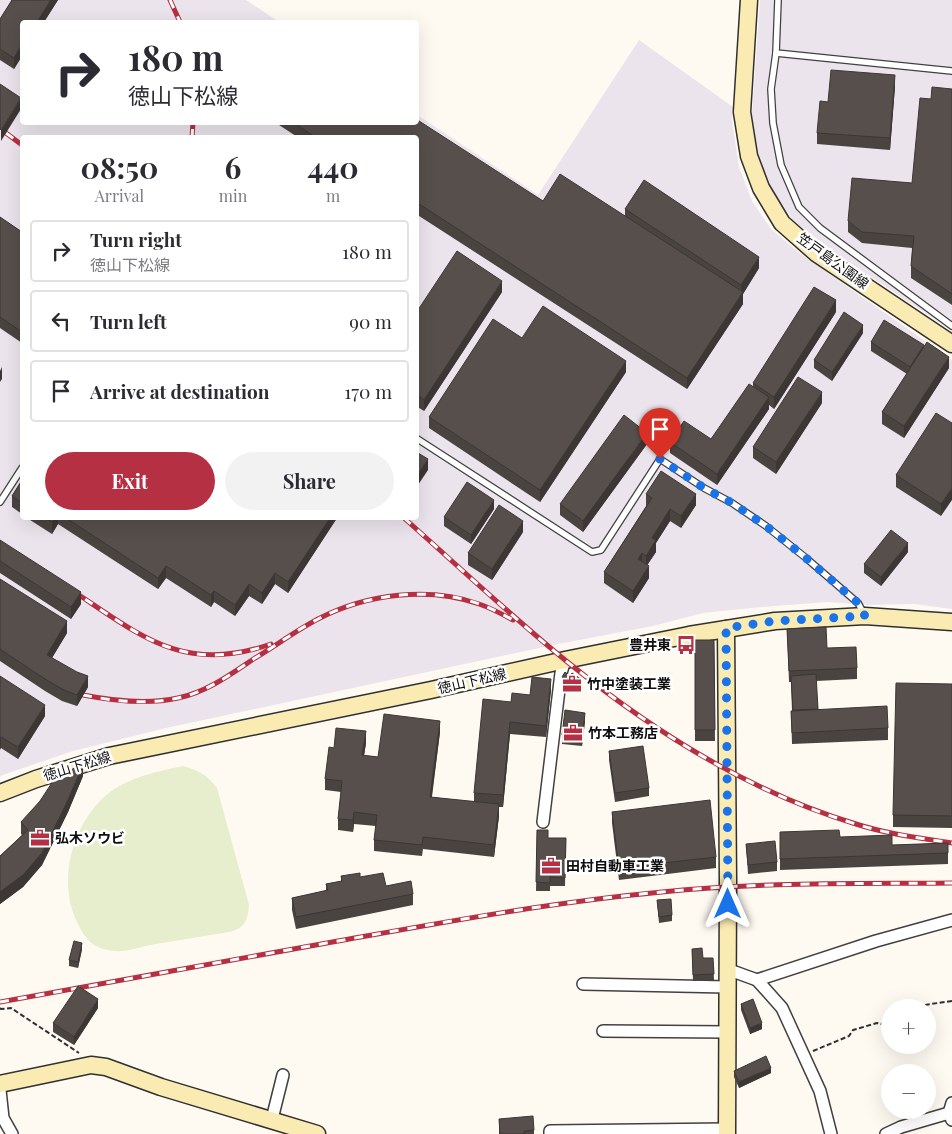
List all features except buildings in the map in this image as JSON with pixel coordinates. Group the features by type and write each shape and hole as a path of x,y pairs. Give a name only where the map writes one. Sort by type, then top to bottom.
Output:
{"main road":[{"name":"笠戸島公園線","path":"749,0 742,112 749,156 761,188 782,223 816,253 952,344"},
{"name":"徳山下松線","path":"0,793 36,779 109,756 726,628 775,621 865,616 952,622"},
{"path":"726,628 727,1132"},
{"path":"0,1084 92,1066 106,1067 161,1087 317,1134"}],"street":[{"path":"543,822 561,673 565,660"},
{"path":"757,980 876,941 952,920"},
{"path":"583,984 727,979 735,972 757,980 782,1008 820,1092 831,1134"},
{"path":"604,1031 727,1032"},
{"path":"272,1119 283,1075"},
{"path":"0,1090 3,1118 12,1134"},
{"path":"886,1134 901,1127 951,1112"},
{"path":"550,1134 550,1130 727,1132"}],"lane":[{"path":"778,0 776,53 771,89 773,123 781,165 800,207 820,228 952,326"},
{"path":"776,53 952,71"},
{"path":"419,440 592,552 601,550 660,459 766,526 858,603 865,616"},
{"path":"0,502 20,471"}],"path":[{"path":"936,1003 952,1001"},
{"path":"0,1008 1,1010 11,1008 87,1058 92,1066"},
{"path":"804,1055 849,1036 853,1030 877,1022 881,1024"}],"shaded area":[{"path":"0,0 246,0 276,20 20,20 20,125 419,125 419,116 538,195 639,40 733,107 732,121 739,167 752,201 771,229 801,254 952,360 952,609 914,604 869,605 828,602 703,613 653,626 553,645 166,728 73,751 0,776"},
{"path":"760,0 952,0 952,331 829,249 793,220 770,187 757,154 752,114"}],"green space":[{"path":"183,766 202,774 217,788 249,905 245,923 229,932 129,950 112,951 95,946 80,928 69,896 70,861 81,829 89,814 108,793 138,778"}],"railway":[{"path":"170,0 179,20"},
{"path":"192,135 193,125"},
{"path":"6,133 20,144"},
{"path":"406,520 565,660 632,711 703,756 740,777 816,811 880,830 952,843"},
{"path":"70,589 141,635 187,652 212,655 240,652 271,644"},
{"path":"83,695 142,702 166,700 189,695 218,682 320,618 358,603 378,598 419,594 460,598 492,609 513,620"},
{"path":"0,1002 418,927 580,901 662,892 734,887 807,884 952,883"}],"place":[{"name":"豊井東","path":"686,645"},
{"name":"竹中塗装工業","path":"572,684"},
{"name":"竹本工務店","path":"573,733"},
{"name":"弘木ソウビ","path":"40,838"},
{"name":"田村自動車工業","path":"551,866"}],"route":[{"path":"660,459 766,526 858,603 865,616 775,621 726,628 728,904"}]}
